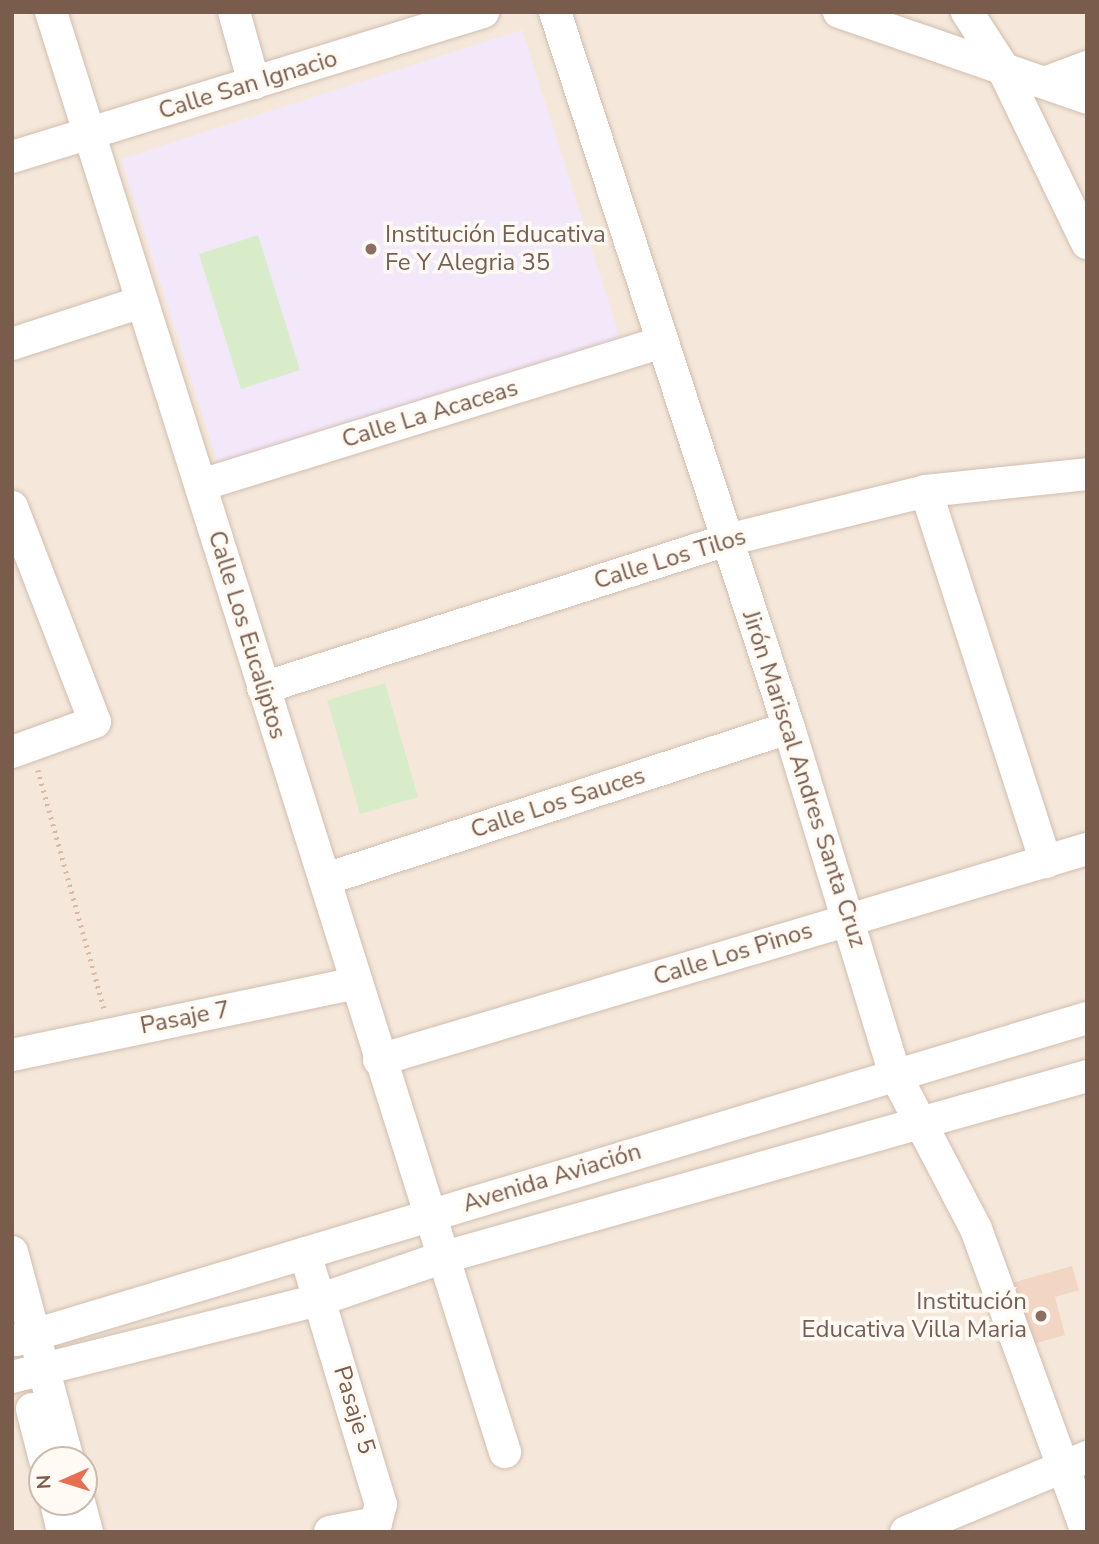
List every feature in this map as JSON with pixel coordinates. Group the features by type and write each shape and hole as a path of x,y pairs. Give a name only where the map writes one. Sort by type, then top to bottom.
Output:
{"street":[{"name":"Calle Los Eucaliptos","path":"51,12 263,688 326,878 379,1060 431,1215 441,1258 505,1452"},
{"path":"234,12 254,83"},
{"name":"Calle San Ignacio","path":"12,157 483,12"},
{"name":"Jirón Mariscal Andres Santa Cruz","path":"555,12 660,343 789,728 850,919 895,1074 976,1229 1075,1461 1087,1532"},
{"path":"839,12 1000,63 1087,98"},
{"path":"967,12 1000,63 1087,243"},
{"path":"1047,82 1087,66"},
{"path":"12,344 141,302"},
{"name":"Calle La Acaceas","path":"201,485 660,343"},
{"name":"Calle Los Tilos","path":"263,688 727,540 926,491 1087,474"},
{"path":"926,491 1046,862"},
{"path":"12,506 95,722 22,749"},
{"name":"Calle Los Sauces","path":"326,878 789,728"},
{"name":"Calle Los Pinos","path":"379,1060 1087,849"},
{"name":"Pasaje 7","path":"12,1055 357,983"},
{"name":"Avenida Aviación","path":"21,1333 306,1253 895,1074 1085,1028"},
{"name":"Avenida Aviación","path":"26,1374 320,1300 441,1258 917,1120 1087,1076"},
{"path":"12,1252 26,1374 42,1446"},
{"name":"Pasaje 5","path":"306,1253 381,1504 376,1523 330,1532"},
{"path":"26,1374 61,1446"},
{"path":"906,1532 1075,1461"}],"path":[{"path":"22,749 111,1033"}],"shaded area":[{"path":"12,12 1087,12 1087,1532 12,1532"},
{"name":"Institución Educativa Fe Y Alegria 35","path":"522,30 620,338 219,467 121,159"}],"green space":[{"path":"258,235 300,370 241,389 199,254"},
{"path":"385,683 418,797 360,814 327,700"}],"building":[{"name":"Institución Educativa Villa Maria","path":"1072,1266 1079,1290 1055,1297 1065,1335 1030,1345 1012,1283"}],"place":[{"name":"Institución Educativa Fe Y Alegria 35","path":"371,249"},
{"name":"Institución Educativa Villa Maria","path":"1041,1316"}]}
